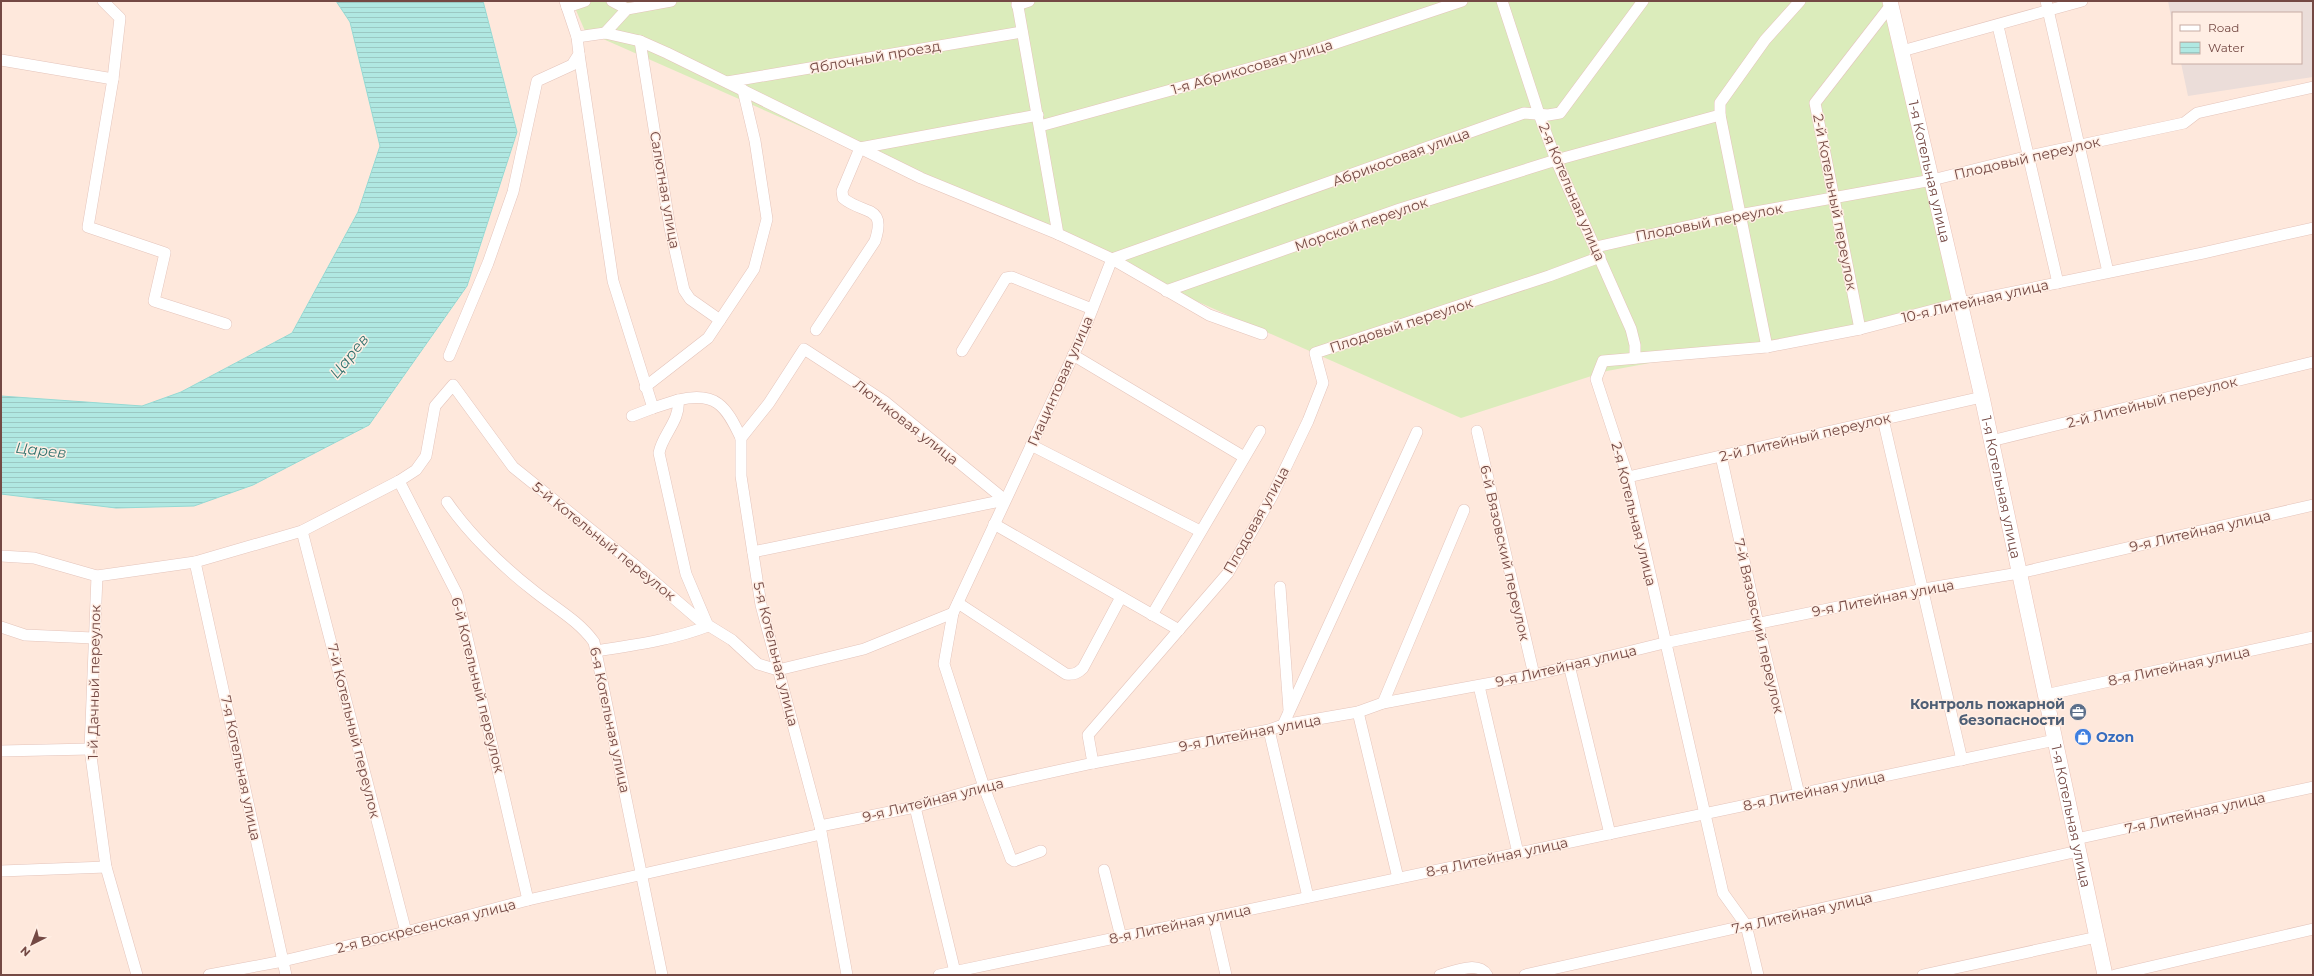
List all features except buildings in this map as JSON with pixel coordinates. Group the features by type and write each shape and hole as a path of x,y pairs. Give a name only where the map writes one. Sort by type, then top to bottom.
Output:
{"street":[{"path":"103,1 120,18 113,79 88,227 165,252 154,301 226,324"},
{"path":"585,1 566,4 577,37 613,281 652,408"},
{"path":"612,1 627,8 671,1"},
{"path":"1029,1 1017,3 1058,234"},
{"name":"1-я Абрикосовая улица","path":"1040,126 1309,52 1462,1"},
{"name":"2-я Котельная улица","path":"1502,1 1538,114 1556,160 1631,329 1636,345 1635,358 1603,362 1596,379 1628,477 1664,643 1724,893 1746,925 1758,975"},
{"name":"Абрикосовая улица","path":"1112,259 1524,113 1555,114 1563,111 1643,1"},
{"path":"1767,347 1720,115 1720,103 1765,40 1800,1"},
{"path":"1902,52 1998,26 2047,6 2082,1"},
{"name":"1-я Котельная улица","path":"1891,3 1982,397 2105,975"},
{"name":"2-й Котельный переулок","path":"1860,329 1815,103 1891,3"},
{"path":"2047,6 2108,272"},
{"path":"605,33 627,8"},
{"path":"1998,26 2058,283"},
{"name":"Яблочный проезд","path":"727,82 1022,32"},
{"path":"577,37 605,33 640,41 727,82 921,178 1058,234 1112,259 1209,315 1262,334"},
{"name":"Салютная улица","path":"640,41 670,228 684,290 690,299 720,320"},
{"path":"449,356 488,264 513,192 538,81 572,65 579,54"},
{"path":"1,60 113,79"},
{"name":"Плодовый переулок","path":"1315,354 1549,276 1598,252 1740,214 1932,180 2029,156 2184,123 2197,113 2313,87"},
{"path":"645,387 699,347 708,338 754,269 767,219 755,141 743,90"},
{"path":"860,148 1038,115"},
{"name":"Морской переулок","path":"1166,291 1400,210 1556,160 1720,115"},
{"path":"816,330 875,241 879,229 879,221 875,214 843,198 842,191 860,148"},
{"name":"10-я Литейная улица","path":"1635,358 1767,347 1860,329 1960,302 2058,283 2313,228"},
{"name":"Гиацинтовая улица","path":"1041,851 1014,862 1011,859 984,787 944,664 955,608 1074,355 1112,259"},
{"path":"962,350 1006,278 1012,277 1092,309"},
{"name":"Лютиковая улица","path":"741,438 769,403 804,349 884,401 1005,500"},
{"name":"Плодовая улица","path":"1093,763 1088,735 1228,573 1271,498 1308,421 1323,383 1315,354"},
{"path":"1074,355 1244,457"},
{"name":"2-й Литейный переулок","path":"1991,442 2313,362"},
{"name":"5-й Котельный переулок","path":"399,481 416,470 426,456 435,406 453,385 513,468 708,626 732,640 758,664 778,670"},
{"path":"632,416 678,400 702,396 713,401 731,416 741,438"},
{"name":"2-й Литейный переулок","path":"1628,477 1982,397"},
{"path":"596,651 670,638 708,626 686,574 658,453 660,445 679,408 678,400"},
{"path":"1883,420 1924,588 1962,760"},
{"name":"6-й Вязовский переулок","path":"1477,430 1534,675"},
{"path":"1152,615 1260,431"},
{"path":"1283,726 1418,432"},
{"name":"5-я Котельная улица","path":"741,438 741,476 761,605 820,830 847,975"},
{"path":"1031,445 1200,531"},
{"name":"7-й Вязовский переулок","path":"1721,456 1758,624 1799,794"},
{"path":"1,556 34,558 97,576 195,562 302,531 399,481"},
{"name":"6-й Котельный переулок","path":"399,481 458,600 528,900"},
{"path":"753,552 1005,500"},
{"name":"6-я Котельная улица","path":"447,502 461,522 520,579 581,625 594,642 662,975"},
{"name":"9-я Литейная улица","path":"642,875 915,807 984,787 1093,763 1358,712 1383,703 1534,675 1569,665 1664,643 1924,588 2020,573 2313,505"},
{"path":"1383,703 1464,510"},
{"path":"994,524 1179,630"},
{"name":"7-й Котельный переулок","path":"302,531 406,932"},
{"name":"7-я Котельная улица","path":"195,562 286,975"},
{"name":"1-й Дачный переулок","path":"97,576 93,638 90,749 106,866 137,975"},
{"path":"1280,587 1289,713"},
{"path":"778,670 864,649 955,608 1066,674 1076,674 1083,668 1121,597"},
{"path":"1,627 25,635 93,638"},
{"name":"8-я Литейная улица","path":"2045,695 2313,637"},
{"path":"1569,665 1610,834"},
{"path":"1479,686 1518,853"},
{"path":"1358,712 1398,878"},
{"path":"1268,730 1308,897"},
{"name":"8-я Литейная улица","path":"939,975 2055,740"},
{"path":"1,751 90,749"},
{"name":"7-я Литейная улица","path":"1524,975 1746,925 2313,787"},
{"path":"915,807 955,972"},
{"path":"1,871 106,866"},
{"path":"1104,870 1121,937"},
{"name":"2-я Воскресенская улица","path":"209,975 283,961 406,932 528,900 642,875"},
{"path":"1213,918 1226,975"},
{"path":"2115,975 2313,929"},
{"path":"1923,975 2097,937"},
{"path":"1440,975 1465,968 1477,968 1487,975"}],"shaded area":[{"path":"2168,1 2313,1 2313,77 2188,96 2181,64 2302,64 2302,12 2172,12 2172,22"}],"green space":[{"path":"572,1 1884,1 1956,306 1607,371 1461,418 585,31"}],"water":[{"name":"Царев","path":"336,1 483,1 517,132 467,286 369,425 253,485 194,506 116,508 1,494 1,396 142,406 181,392 292,333 358,212 380,146 350,22"}],"place":[{"name":"Контроль пожарной безопасности","path":"2078,712"},
{"name":"Ozon","path":"2083,737"}]}
